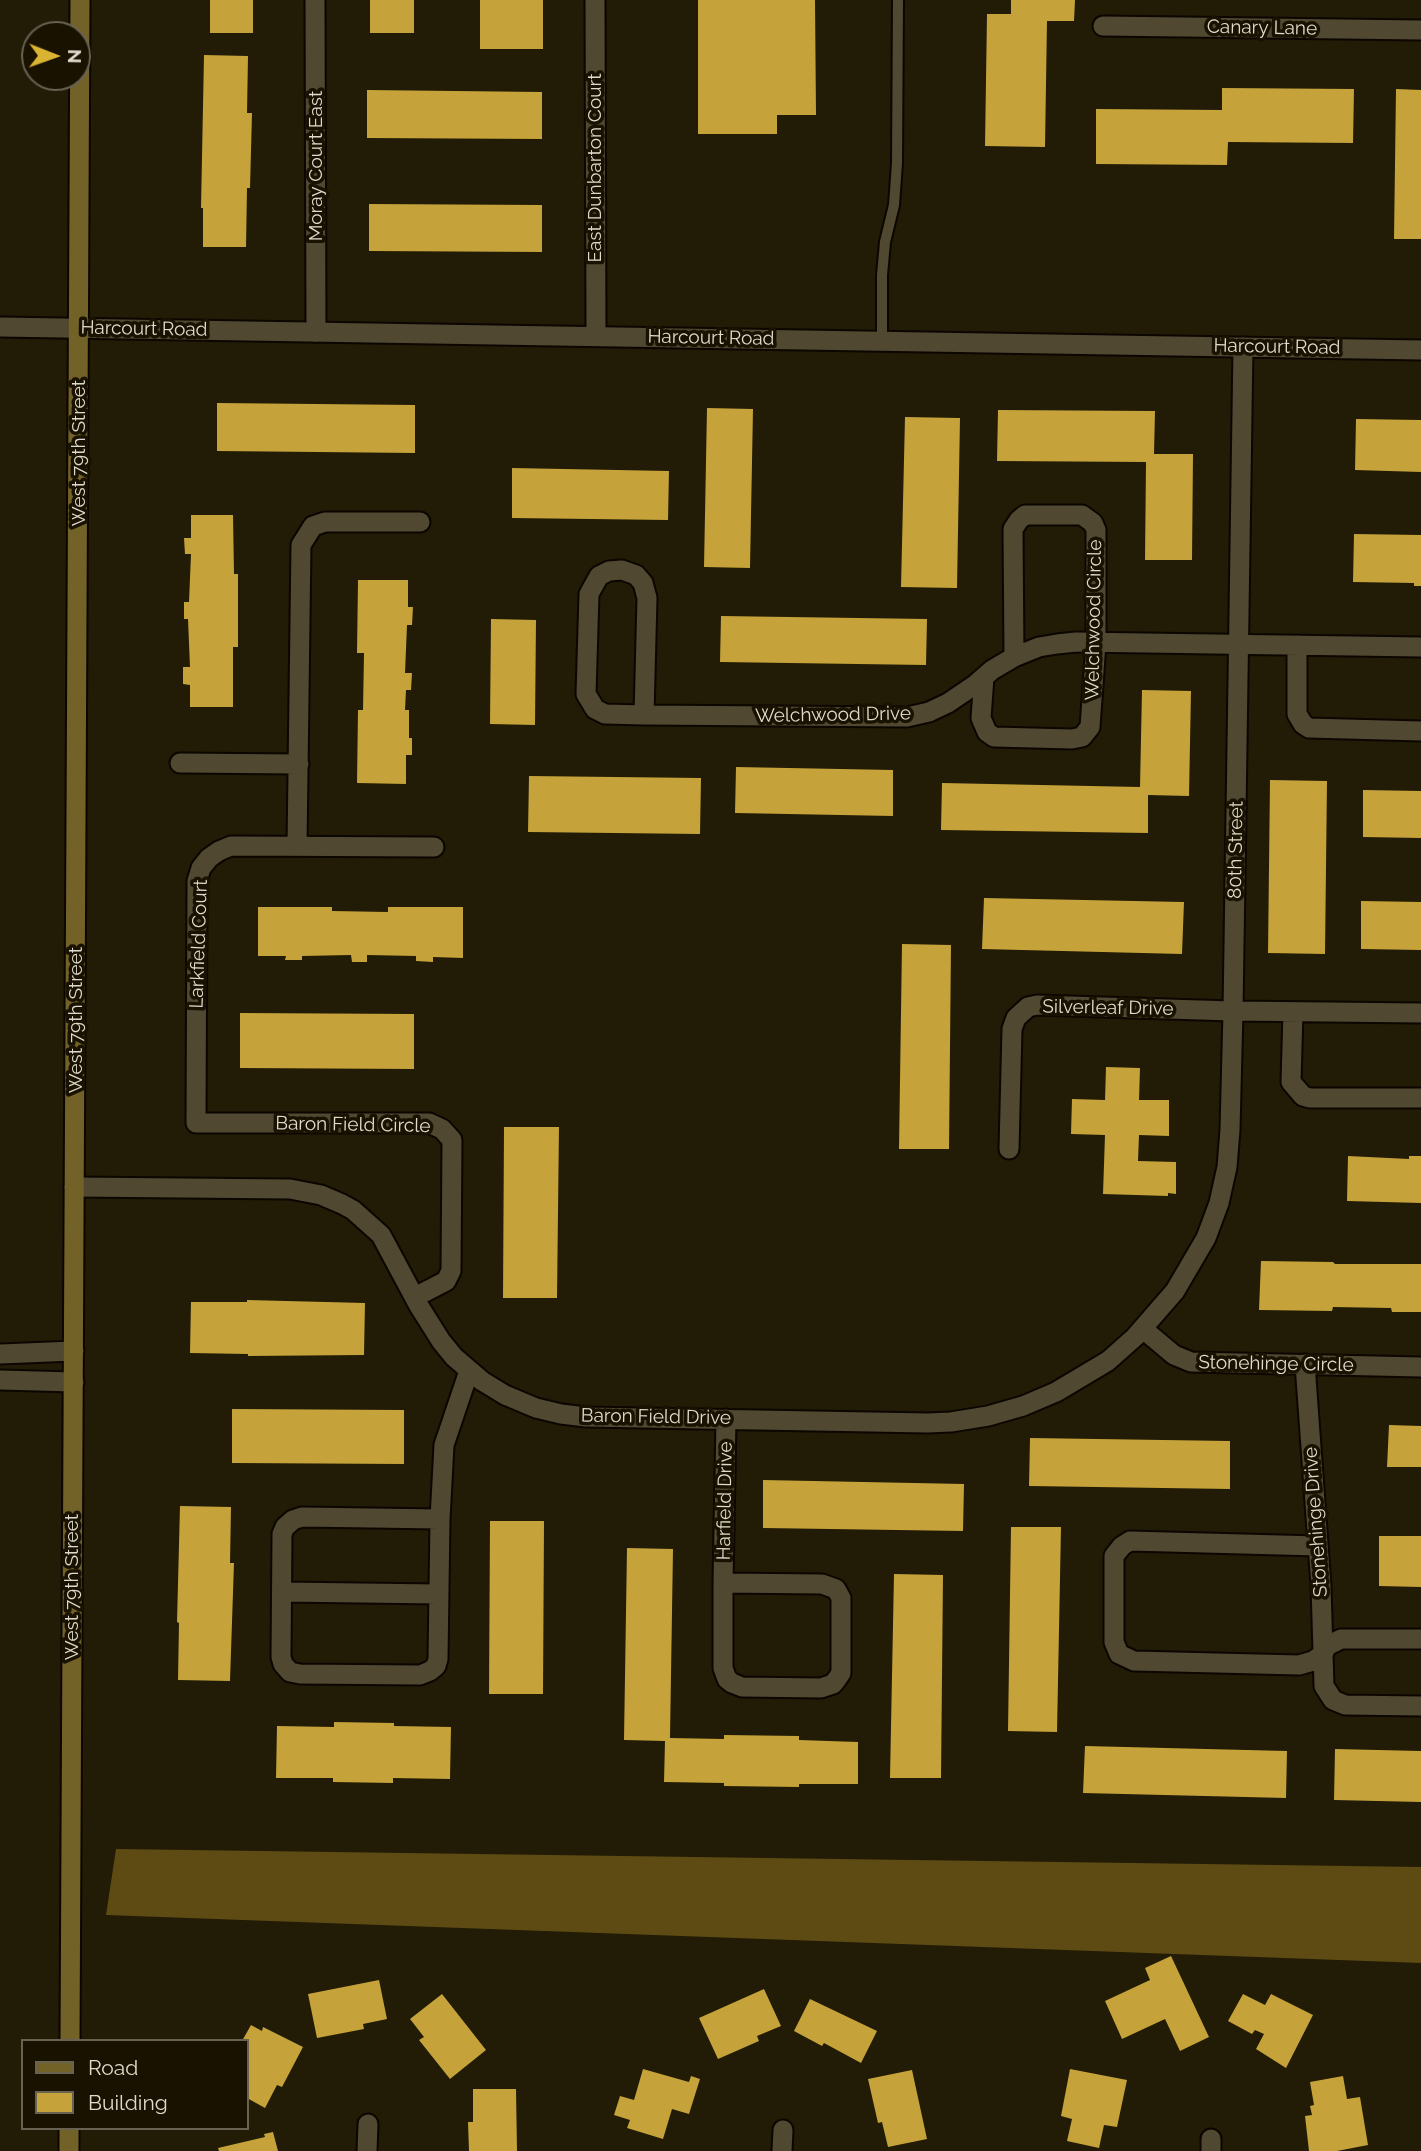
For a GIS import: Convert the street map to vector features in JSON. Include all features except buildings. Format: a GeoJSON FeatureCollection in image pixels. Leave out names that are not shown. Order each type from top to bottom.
{"type":"FeatureCollection","features":[{"type":"Feature","properties":{"kind":"main road","name":"West 79th Street"},"geometry":{"type":"LineString","coordinates":[[70,2039],[80,0]]}},
{"type":"Feature","properties":{"kind":"main road"},"geometry":{"type":"LineString","coordinates":[[69,2130],[69,2151]]}},
{"type":"Feature","properties":{"kind":"street","name":"Moray Court East"},"geometry":{"type":"LineString","coordinates":[[315,0],[316,332]]}},
{"type":"Feature","properties":{"kind":"street","name":"East Dunbarton Court"},"geometry":{"type":"LineString","coordinates":[[595,0],[596,336]]}},
{"type":"Feature","properties":{"kind":"street","name":"Canary Lane"},"geometry":{"type":"LineString","coordinates":[[1103,26],[1421,30]]}},
{"type":"Feature","properties":{"kind":"street","name":"Harcourt Road"},"geometry":{"type":"LineString","coordinates":[[0,327],[1421,350]]}},
{"type":"Feature","properties":{"kind":"street","name":"80th Street"},"geometry":{"type":"LineString","coordinates":[[1143,1329],[1175,1291],[1206,1238],[1219,1203],[1230,1143],[1243,347]]}},
{"type":"Feature","properties":{"kind":"street","name":"Welchwood Circle"},"geometry":{"type":"LineString","coordinates":[[984,677],[981,718],[990,735],[1002,738],[1077,739],[1086,733],[1091,720],[1096,643],[1096,530],[1093,523],[1078,514],[1025,515],[1013,529],[1014,657]]}},
{"type":"Feature","properties":{"kind":"street"},"geometry":{"type":"LineString","coordinates":[[296,846],[301,545],[313,526],[325,522],[420,522]]}},
{"type":"Feature","properties":{"kind":"street","name":"Welchwood Drive"},"geometry":{"type":"LineString","coordinates":[[644,715],[647,598],[643,583],[636,575],[622,570],[609,571],[599,576],[589,594],[586,694],[595,709],[605,714],[644,715],[907,717],[929,712],[948,703],[1014,657],[1039,647],[1057,644],[1421,648]]}},
{"type":"Feature","properties":{"kind":"street"},"geometry":{"type":"LineString","coordinates":[[1297,646],[1297,715],[1309,728],[1421,731]]}},
{"type":"Feature","properties":{"kind":"street"},"geometry":{"type":"LineString","coordinates":[[180,763],[299,764]]}},
{"type":"Feature","properties":{"kind":"street","name":"Larkfield Court"},"geometry":{"type":"LineString","coordinates":[[196,1123],[197,881],[201,869],[213,854],[231,846],[434,847]]}},
{"type":"Feature","properties":{"kind":"street","name":"Silverleaf Drive"},"geometry":{"type":"LineString","coordinates":[[1009,1149],[1012,1029],[1016,1018],[1028,1007],[1037,1005],[1421,1013]]}},
{"type":"Feature","properties":{"kind":"street"},"geometry":{"type":"LineString","coordinates":[[1293,1012],[1291,1082],[1303,1096],[1421,1098]]}},
{"type":"Feature","properties":{"kind":"street","name":"Baron Field Circle"},"geometry":{"type":"LineString","coordinates":[[196,1123],[429,1124],[437,1125],[446,1132],[452,1140],[451,1271],[446,1281],[415,1297]]}},
{"type":"Feature","properties":{"kind":"street","name":"Baron Field Drive"},"geometry":{"type":"LineString","coordinates":[[74,1187],[290,1189],[321,1195],[353,1210],[382,1235],[441,1341],[469,1371],[505,1395],[536,1408],[561,1414],[586,1417],[928,1423],[988,1416],[1023,1406],[1056,1392],[1108,1361],[1143,1329]]}},
{"type":"Feature","properties":{"kind":"street","name":"Stonehinge Circle"},"geometry":{"type":"LineString","coordinates":[[1143,1329],[1174,1355],[1191,1362],[1421,1367]]}},
{"type":"Feature","properties":{"kind":"street"},"geometry":{"type":"LineString","coordinates":[[0,1354],[74,1351]]}},
{"type":"Feature","properties":{"kind":"street","name":"Stonehinge Drive"},"geometry":{"type":"LineString","coordinates":[[1305,1364],[1318,1546],[1324,1686],[1334,1700],[1345,1704],[1421,1706]]}},
{"type":"Feature","properties":{"kind":"street"},"geometry":{"type":"LineString","coordinates":[[440,1519],[302,1517],[285,1527],[282,1534],[281,1657],[290,1672],[424,1675],[436,1666],[444,1446],[469,1371]]}},
{"type":"Feature","properties":{"kind":"street"},"geometry":{"type":"LineString","coordinates":[[0,1380],[74,1382]]}},
{"type":"Feature","properties":{"kind":"street","name":"Harfield Drive"},"geometry":{"type":"LineString","coordinates":[[723,1583],[822,1584],[836,1589],[841,1598],[841,1673],[833,1684],[821,1688],[742,1687],[727,1679],[723,1668],[723,1583],[726,1419]]}},
{"type":"Feature","properties":{"kind":"street"},"geometry":{"type":"LineString","coordinates":[[1318,1546],[1130,1541],[1114,1556],[1114,1642],[1119,1654],[1134,1661],[1299,1665],[1313,1661],[1323,1654],[1327,1646],[1341,1639],[1421,1639]]}},
{"type":"Feature","properties":{"kind":"street"},"geometry":{"type":"LineString","coordinates":[[282,1592],[439,1594]]}},
{"type":"Feature","properties":{"kind":"street"},"geometry":{"type":"LineString","coordinates":[[367,2151],[368,2124]]}},
{"type":"Feature","properties":{"kind":"street"},"geometry":{"type":"LineString","coordinates":[[782,2151],[783,2130]]}},
{"type":"Feature","properties":{"kind":"lane"},"geometry":{"type":"LineString","coordinates":[[882,341],[884,253],[894,205],[897,163],[898,0]]}},
{"type":"Feature","properties":{"kind":"shaded area"},"geometry":{"type":"Polygon","coordinates":[[[116,1849],[1421,1867],[1421,1963],[106,1915],[116,1849]]]}}]}
